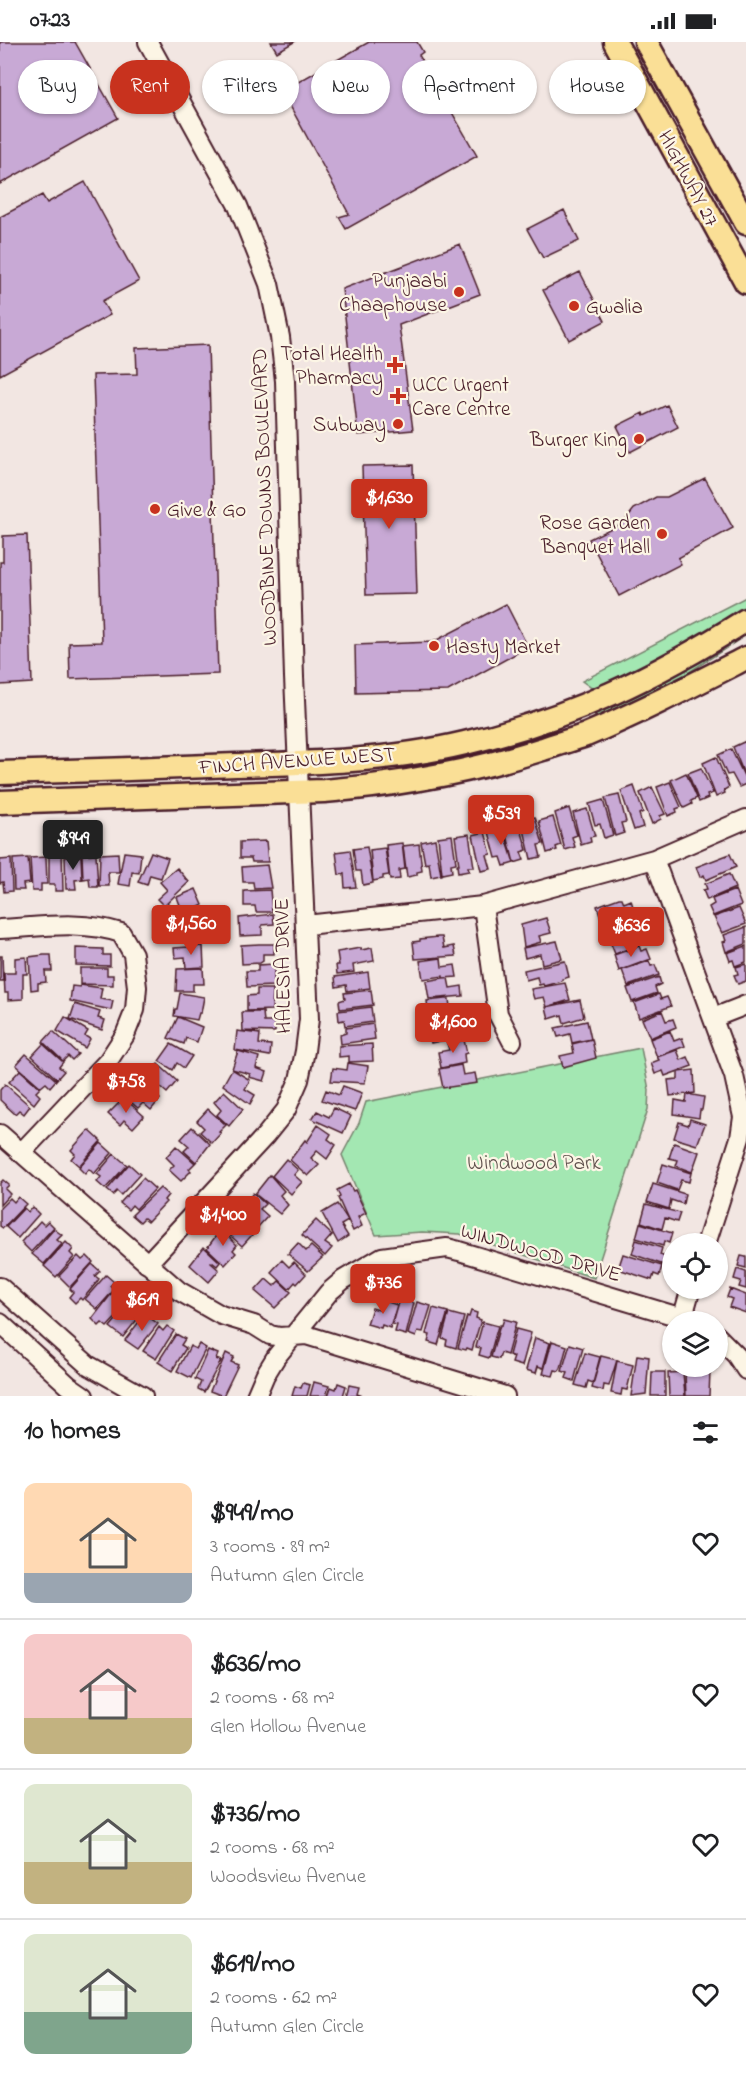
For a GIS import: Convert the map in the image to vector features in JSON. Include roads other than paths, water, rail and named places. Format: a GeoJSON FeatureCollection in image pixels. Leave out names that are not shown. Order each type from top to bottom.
{"type":"FeatureCollection","features":[{"type":"Feature","properties":{"kind":"main road","name":"HIGHWAY 27"},"geometry":{"type":"LineString","coordinates":[[615,42],[746,282]]}},
{"type":"Feature","properties":{"kind":"main road","name":"HIGHWAY 27"},"geometry":{"type":"LineString","coordinates":[[646,42],[746,223]]}},
{"type":"Feature","properties":{"kind":"main road","name":"FINCH AVENUE WEST"},"geometry":{"type":"LineString","coordinates":[[0,773],[298,764],[376,758],[464,744],[579,709],[645,679],[746,620]]}},
{"type":"Feature","properties":{"kind":"main road","name":"FINCH AVENUE WEST"},"geometry":{"type":"LineString","coordinates":[[678,692],[746,642]]}},
{"type":"Feature","properties":{"kind":"main road","name":"FINCH AVENUE WEST"},"geometry":{"type":"LineString","coordinates":[[0,802],[300,792],[368,787],[438,776],[516,757],[584,735],[746,658]]}},
{"type":"Feature","properties":{"kind":"main road"},"geometry":{"type":"LineString","coordinates":[[579,709],[584,735]]}},
{"type":"Feature","properties":{"kind":"street","name":"WOODBINE DOWNS BOULEVARD"},"geometry":{"type":"LineString","coordinates":[[148,42],[238,206],[269,285],[280,337],[285,381],[300,792]]}},
{"type":"Feature","properties":{"kind":"street","name":"HALESIA DRIVE"},"geometry":{"type":"LineString","coordinates":[[147,1264],[266,1135],[286,1110],[293,1097],[305,1051],[309,1018],[300,792]]}},
{"type":"Feature","properties":{"kind":"street"},"geometry":{"type":"LineString","coordinates":[[306,925],[483,906],[654,859],[746,819]]}},
{"type":"Feature","properties":{"kind":"street"},"geometry":{"type":"LineString","coordinates":[[654,859],[734,1076],[743,1117],[738,1171],[711,1233]]}},
{"type":"Feature","properties":{"kind":"street"},"geometry":{"type":"LineString","coordinates":[[483,906],[498,1014],[512,1041]]}},
{"type":"Feature","properties":{"kind":"street"},"geometry":{"type":"LineString","coordinates":[[0,928],[84,926],[104,927],[121,933],[133,954],[137,987],[135,1010],[125,1035],[108,1061],[21,1153]]}},
{"type":"Feature","properties":{"kind":"street"},"geometry":{"type":"LineString","coordinates":[[712,1018],[746,1005]]}},
{"type":"Feature","properties":{"kind":"street"},"geometry":{"type":"LineString","coordinates":[[0,1134],[179,1291],[221,1314],[254,1325],[270,1335],[280,1337],[306,1335],[505,1396]]}},
{"type":"Feature","properties":{"kind":"street","name":"WINDWOOD DRIVE"},"geometry":{"type":"LineString","coordinates":[[256,1396],[270,1366],[329,1292],[361,1268],[382,1257],[447,1248],[662,1311]]}},
{"type":"Feature","properties":{"kind":"street"},"geometry":{"type":"LineString","coordinates":[[0,1287],[88,1365],[143,1396]]}},
{"type":"Feature","properties":{"kind":"street"},"geometry":{"type":"LineString","coordinates":[[0,1323],[68,1385],[84,1396]]}},
{"type":"Feature","properties":{"kind":"street"},"geometry":{"type":"LineString","coordinates":[[728,1347],[746,1370]]}},
{"type":"Feature","properties":{"kind":"place","name":"Punjaabi Chaaphouse"},"geometry":{"type":"Point","coordinates":[459,292]}},
{"type":"Feature","properties":{"kind":"place","name":"Gwalia"},"geometry":{"type":"Point","coordinates":[574,306]}},
{"type":"Feature","properties":{"kind":"place","name":"Total Health Pharmacy"},"geometry":{"type":"Point","coordinates":[395,365]}},
{"type":"Feature","properties":{"kind":"place","name":"UCC Urgent Care Centre"},"geometry":{"type":"Point","coordinates":[398,396]}},
{"type":"Feature","properties":{"kind":"place","name":"Subway"},"geometry":{"type":"Point","coordinates":[398,424]}},
{"type":"Feature","properties":{"kind":"place","name":"Burger King"},"geometry":{"type":"Point","coordinates":[639,439]}},
{"type":"Feature","properties":{"kind":"place","name":"Give & Go"},"geometry":{"type":"Point","coordinates":[155,509]}},
{"type":"Feature","properties":{"kind":"place","name":"Rose Garden Banquet Hall"},"geometry":{"type":"Point","coordinates":[662,534]}},
{"type":"Feature","properties":{"kind":"place","name":"Hasty Market"},"geometry":{"type":"Point","coordinates":[434,646]}},
{"type":"Feature","properties":{"kind":"park label","name":"Windwood Park"},"geometry":{"type":"Point","coordinates":[534,1162]}}]}
